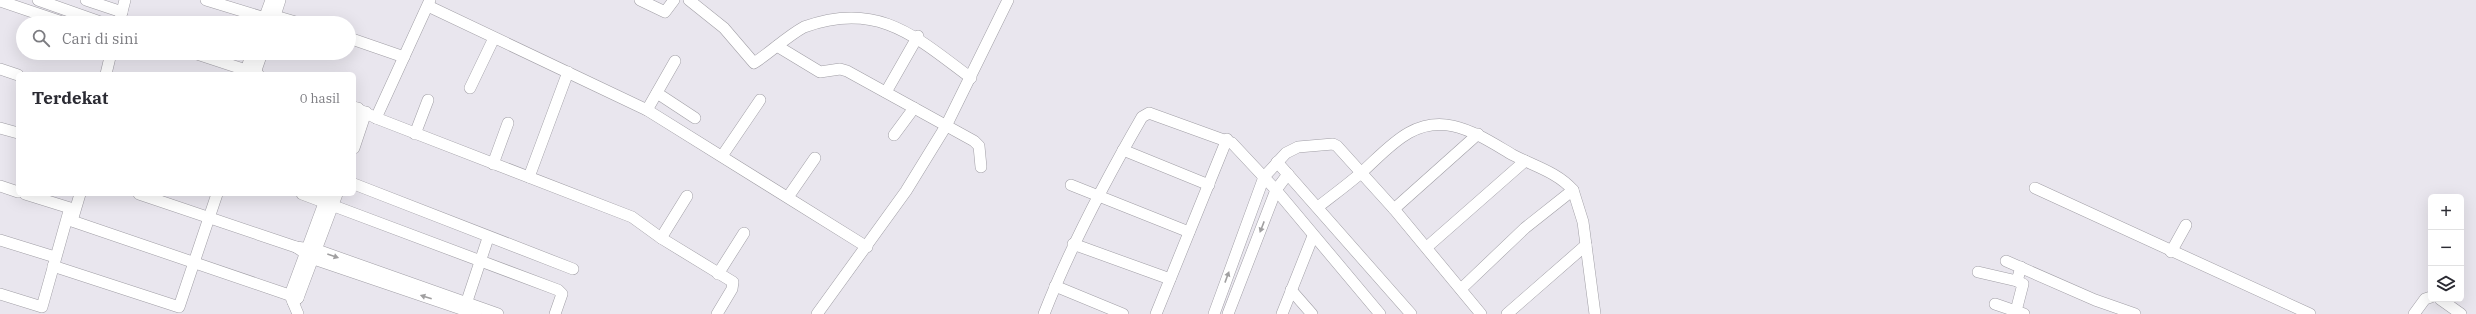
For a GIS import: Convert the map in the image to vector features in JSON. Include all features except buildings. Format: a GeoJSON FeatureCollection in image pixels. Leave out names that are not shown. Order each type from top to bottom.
{"type":"FeatureCollection","features":[{"type":"Feature","properties":{"kind":"street"},"geometry":{"type":"LineString","coordinates":[[38,0],[83,16]]}},
{"type":"Feature","properties":{"kind":"street"},"geometry":{"type":"LineString","coordinates":[[86,0],[116,16]]}},
{"type":"Feature","properties":{"kind":"street"},"geometry":{"type":"LineString","coordinates":[[121,16],[126,0]]}},
{"type":"Feature","properties":{"kind":"street"},"geometry":{"type":"LineString","coordinates":[[206,0],[256,16]]}},
{"type":"Feature","properties":{"kind":"street"},"geometry":{"type":"LineString","coordinates":[[269,16],[271,0]]}},
{"type":"Feature","properties":{"kind":"street"},"geometry":{"type":"LineString","coordinates":[[271,16],[280,0]]}},
{"type":"Feature","properties":{"kind":"street"},"geometry":{"type":"LineString","coordinates":[[640,0],[665,12],[674,0]]}},
{"type":"Feature","properties":{"kind":"street"},"geometry":{"type":"LineString","coordinates":[[689,0],[724,28],[754,63],[804,28],[829,16],[848,13],[884,16],[900,23],[972,75]]}},
{"type":"Feature","properties":{"kind":"street"},"geometry":{"type":"LineString","coordinates":[[817,314],[867,247],[906,191],[946,126],[1008,0]]}},
{"type":"Feature","properties":{"kind":"street"},"geometry":{"type":"LineString","coordinates":[[0,1],[44,16]]}},
{"type":"Feature","properties":{"kind":"street"},"geometry":{"type":"LineString","coordinates":[[376,118],[429,3],[494,38],[647,110],[685,132],[867,247]]}},
{"type":"Feature","properties":{"kind":"street"},"geometry":{"type":"LineString","coordinates":[[886,92],[918,36]]}},
{"type":"Feature","properties":{"kind":"street"},"geometry":{"type":"LineString","coordinates":[[470,88],[494,38]]}},
{"type":"Feature","properties":{"kind":"street"},"geometry":{"type":"LineString","coordinates":[[356,40],[404,57]]}},
{"type":"Feature","properties":{"kind":"street"},"geometry":{"type":"LineString","coordinates":[[777,46],[813,70],[820,72],[840,69],[847,71],[974,141],[979,146],[981,167]]}},
{"type":"Feature","properties":{"kind":"street"},"geometry":{"type":"LineString","coordinates":[[106,72],[109,60]]}},
{"type":"Feature","properties":{"kind":"street"},"geometry":{"type":"LineString","coordinates":[[216,60],[253,72]]}},
{"type":"Feature","properties":{"kind":"street"},"geometry":{"type":"LineString","coordinates":[[252,60],[253,72]]}},
{"type":"Feature","properties":{"kind":"street"},"geometry":{"type":"LineString","coordinates":[[253,72],[259,60]]}},
{"type":"Feature","properties":{"kind":"street"},"geometry":{"type":"LineString","coordinates":[[647,110],[675,61]]}},
{"type":"Feature","properties":{"kind":"street"},"geometry":{"type":"LineString","coordinates":[[0,70],[16,74]]}},
{"type":"Feature","properties":{"kind":"street"},"geometry":{"type":"LineString","coordinates":[[529,177],[568,72]]}},
{"type":"Feature","properties":{"kind":"street"},"geometry":{"type":"LineString","coordinates":[[657,93],[695,118]]}},
{"type":"Feature","properties":{"kind":"street"},"geometry":{"type":"LineString","coordinates":[[415,134],[428,100]]}},
{"type":"Feature","properties":{"kind":"street"},"geometry":{"type":"LineString","coordinates":[[722,156],[760,100]]}},
{"type":"Feature","properties":{"kind":"street"},"geometry":{"type":"LineString","coordinates":[[894,135],[914,108]]}},
{"type":"Feature","properties":{"kind":"street"},"geometry":{"type":"LineString","coordinates":[[356,132],[359,109],[376,118],[415,134],[629,216],[734,285],[717,314]]}},
{"type":"Feature","properties":{"kind":"street"},"geometry":{"type":"LineString","coordinates":[[1044,314],[1073,244],[1142,117],[1149,112],[1227,139],[1276,190],[1313,236],[1380,314]]}},
{"type":"Feature","properties":{"kind":"street"},"geometry":{"type":"LineString","coordinates":[[493,164],[508,123]]}},
{"type":"Feature","properties":{"kind":"street"},"geometry":{"type":"LineString","coordinates":[[1318,207],[1361,173],[1407,132],[1446,125],[1478,134],[1525,161],[1556,175],[1573,190],[1583,222],[1592,312]]}},
{"type":"Feature","properties":{"kind":"street"},"geometry":{"type":"LineString","coordinates":[[0,128],[16,132]]}},
{"type":"Feature","properties":{"kind":"street"},"geometry":{"type":"LineString","coordinates":[[1394,209],[1478,134]]}},
{"type":"Feature","properties":{"kind":"street"},"geometry":{"type":"LineString","coordinates":[[1156,314],[1227,139]]}},
{"type":"Feature","properties":{"kind":"street"},"geometry":{"type":"LineString","coordinates":[[1214,314],[1264,177],[1286,153],[1298,147],[1333,144],[1338,146],[1394,209],[1481,314]]}},
{"type":"Feature","properties":{"kind":"street"},"geometry":{"type":"LineString","coordinates":[[1123,150],[1209,185]]}},
{"type":"Feature","properties":{"kind":"street"},"geometry":{"type":"LineString","coordinates":[[788,197],[815,158]]}},
{"type":"Feature","properties":{"kind":"street"},"geometry":{"type":"LineString","coordinates":[[1427,247],[1525,161]]}},
{"type":"Feature","properties":{"kind":"street"},"geometry":{"type":"LineString","coordinates":[[1277,162],[1411,314]]}},
{"type":"Feature","properties":{"kind":"street"},"geometry":{"type":"LineString","coordinates":[[1228,314],[1276,190],[1288,174]]}},
{"type":"Feature","properties":{"kind":"street"},"geometry":{"type":"LineString","coordinates":[[356,185],[488,238],[573,269]]}},
{"type":"Feature","properties":{"kind":"street"},"geometry":{"type":"LineString","coordinates":[[1071,185],[1189,232]]}},
{"type":"Feature","properties":{"kind":"street"},"geometry":{"type":"LineString","coordinates":[[0,186],[16,191]]}},
{"type":"Feature","properties":{"kind":"street"},"geometry":{"type":"LineString","coordinates":[[2035,188],[2310,314]]}},
{"type":"Feature","properties":{"kind":"street"},"geometry":{"type":"LineString","coordinates":[[1461,289],[1525,228],[1573,190]]}},
{"type":"Feature","properties":{"kind":"street"},"geometry":{"type":"LineString","coordinates":[[31,196],[70,208]]}},
{"type":"Feature","properties":{"kind":"street"},"geometry":{"type":"LineString","coordinates":[[0,294],[41,310],[73,196]]}},
{"type":"Feature","properties":{"kind":"street"},"geometry":{"type":"LineString","coordinates":[[79,196],[72,221],[194,263],[295,304],[309,314]]}},
{"type":"Feature","properties":{"kind":"street"},"geometry":{"type":"LineString","coordinates":[[145,196],[451,300],[476,314]]}},
{"type":"Feature","properties":{"kind":"street"},"geometry":{"type":"LineString","coordinates":[[0,240],[177,307],[180,305],[216,196]]}},
{"type":"Feature","properties":{"kind":"street"},"geometry":{"type":"LineString","coordinates":[[311,196],[329,200],[480,262],[558,290],[562,294],[562,297],[555,314]]}},
{"type":"Feature","properties":{"kind":"street"},"geometry":{"type":"LineString","coordinates":[[661,238],[687,196]]}},
{"type":"Feature","properties":{"kind":"street"},"geometry":{"type":"LineString","coordinates":[[295,304],[329,200]]}},
{"type":"Feature","properties":{"kind":"street"},"geometry":{"type":"LineString","coordinates":[[2172,252],[2186,225]]}},
{"type":"Feature","properties":{"kind":"street"},"geometry":{"type":"LineString","coordinates":[[718,274],[744,234]]}},
{"type":"Feature","properties":{"kind":"street"},"geometry":{"type":"LineString","coordinates":[[1282,314],[1313,236]]}},
{"type":"Feature","properties":{"kind":"street"},"geometry":{"type":"LineString","coordinates":[[467,301],[488,238]]}},
{"type":"Feature","properties":{"kind":"street"},"geometry":{"type":"LineString","coordinates":[[1073,244],[1170,279]]}},
{"type":"Feature","properties":{"kind":"street"},"geometry":{"type":"LineString","coordinates":[[1507,314],[1586,245]]}},
{"type":"Feature","properties":{"kind":"street"},"geometry":{"type":"LineString","coordinates":[[2006,261],[2095,300],[2130,313]]}},
{"type":"Feature","properties":{"kind":"street"},"geometry":{"type":"LineString","coordinates":[[2017,281],[2021,267]]}},
{"type":"Feature","properties":{"kind":"street"},"geometry":{"type":"LineString","coordinates":[[1978,272],[2017,281],[2023,284],[2020,312],[1995,304]]}},
{"type":"Feature","properties":{"kind":"street"},"geometry":{"type":"LineString","coordinates":[[1055,286],[1123,314]]}},
{"type":"Feature","properties":{"kind":"street"},"geometry":{"type":"LineString","coordinates":[[1292,290],[1312,314]]}},
{"type":"Feature","properties":{"kind":"street"},"geometry":{"type":"LineString","coordinates":[[2414,314],[2425,299],[2428,298]]}},
{"type":"Feature","properties":{"kind":"street"},"geometry":{"type":"LineString","coordinates":[[451,300],[467,301],[494,313]]}},
{"type":"Feature","properties":{"kind":"street"},"geometry":{"type":"LineString","coordinates":[[2444,302],[2460,314]]}}]}
